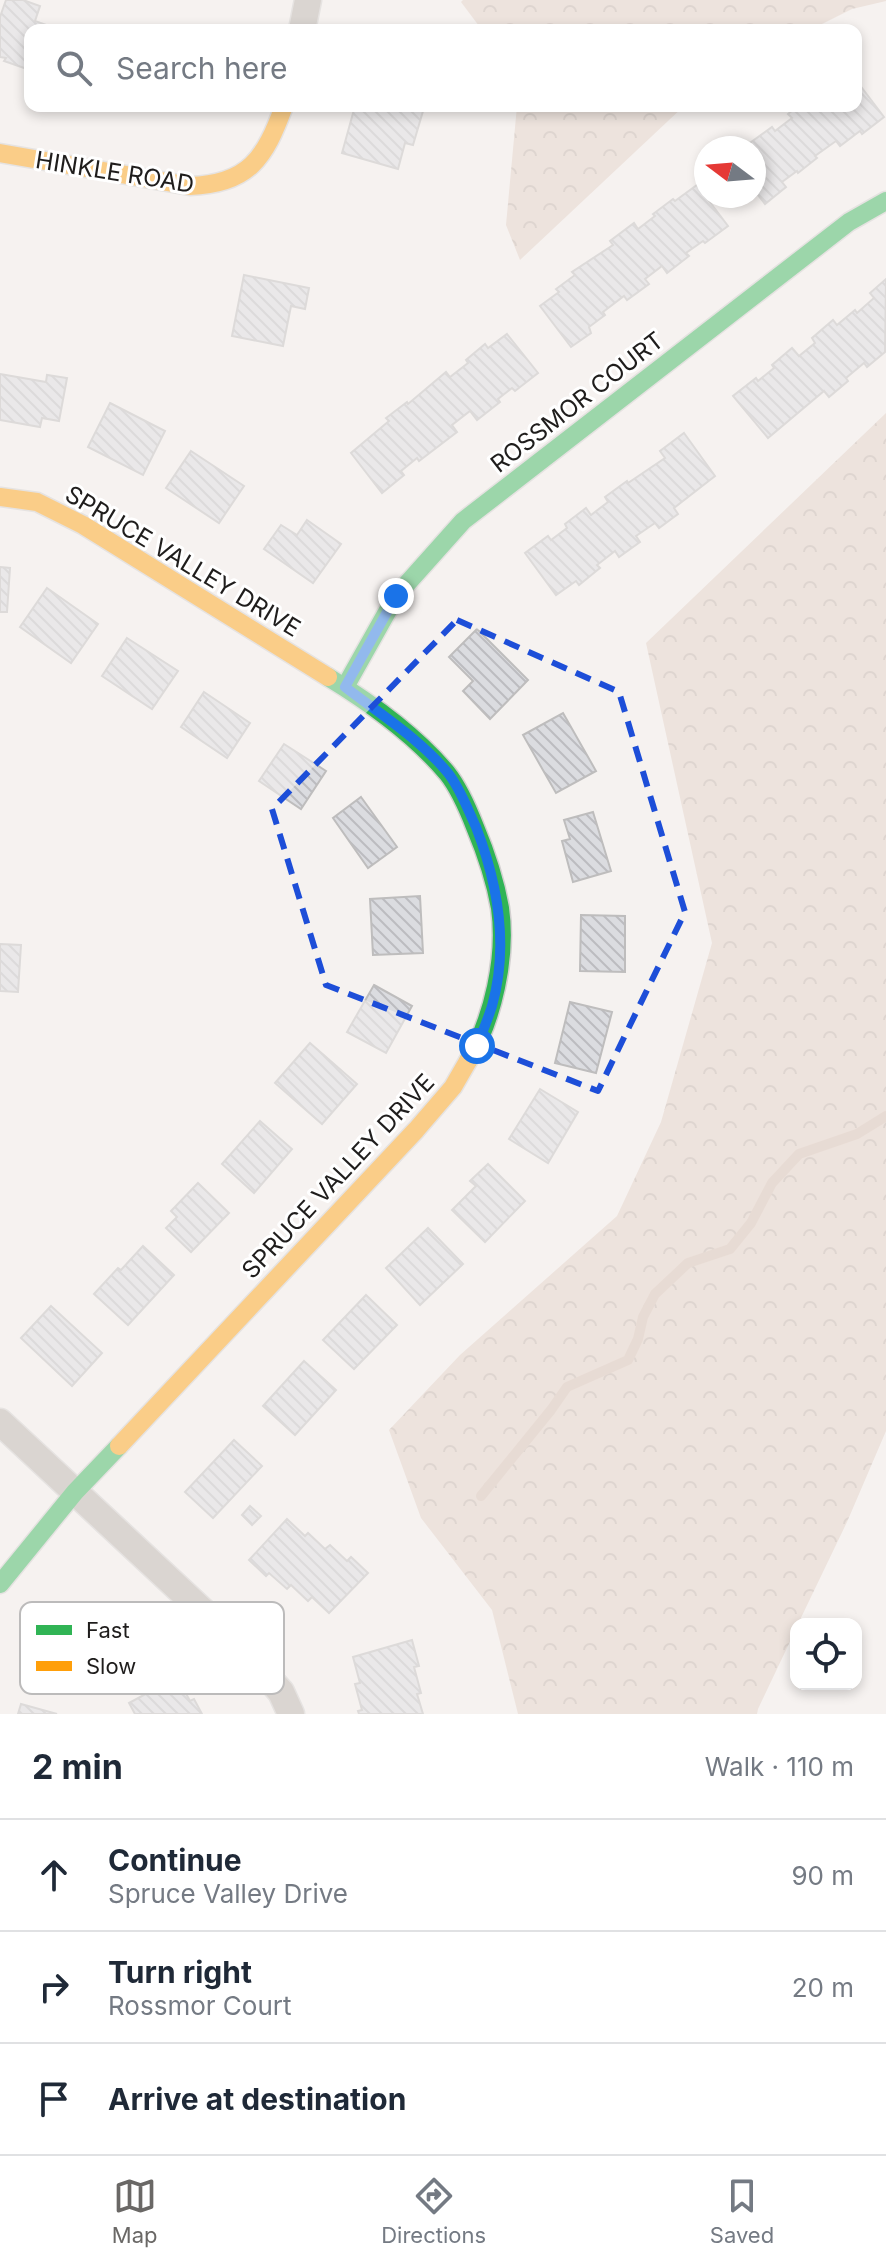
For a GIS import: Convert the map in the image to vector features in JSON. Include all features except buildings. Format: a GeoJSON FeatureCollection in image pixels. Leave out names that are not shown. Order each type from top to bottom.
{"type":"FeatureCollection","features":[{"type":"Feature","properties":{"kind":"street"},"geometry":{"type":"LineString","coordinates":[[303,24],[308,0]]}},
{"type":"Feature","properties":{"kind":"street","name":"HINKLE ROAD"},"geometry":{"type":"LineString","coordinates":[[0,153],[211,187],[242,175],[259,158],[282,112]]}},
{"type":"Feature","properties":{"kind":"street","name":"ROSSMOR COURT"},"geometry":{"type":"LineString","coordinates":[[345,687],[396,596],[463,521],[849,222],[886,201]]}},
{"type":"Feature","properties":{"kind":"street","name":"SPRUCE VALLEY DRIVE"},"geometry":{"type":"LineString","coordinates":[[0,497],[37,502],[83,525],[345,687],[408,735],[448,774],[468,810],[487,856],[500,910],[500,958],[493,1004],[477,1046],[453,1087],[406,1141],[75,1492],[0,1584]]}},
{"type":"Feature","properties":{"kind":"street"},"geometry":{"type":"LineString","coordinates":[[0,1422],[193,1602]]}},
{"type":"Feature","properties":{"kind":"street"},"geometry":{"type":"LineString","coordinates":[[282,1694],[291,1714]]}},
{"type":"Feature","properties":{"kind":"highlighted area"},"geometry":{"type":"Polygon","coordinates":[[[457,620],[619,692],[685,912],[598,1091],[326,985],[272,809],[457,620]]]}},
{"type":"Feature","properties":{"kind":"green space"},"geometry":{"type":"Polygon","coordinates":[[[886,0],[852,9],[822,24],[478,24],[461,2],[886,0]]]}},
{"type":"Feature","properties":{"kind":"green space"},"geometry":{"type":"Polygon","coordinates":[[[516,112],[678,112],[520,260],[506,225],[516,112]]]}},
{"type":"Feature","properties":{"kind":"green space"},"geometry":{"type":"Polygon","coordinates":[[[886,413],[886,1431],[801,1618],[790,1618],[790,1642],[757,1714],[518,1714],[492,1610],[421,1518],[389,1430],[460,1355],[617,1216],[661,1122],[712,943],[646,643],[886,413]]]}},
{"type":"Feature","properties":{"kind":"waterway"},"geometry":{"type":"LineString","coordinates":[[481,1496],[567,1387],[628,1360],[655,1294],[688,1263],[730,1249],[751,1223],[772,1183],[799,1154],[857,1134],[886,1116]]}},
{"type":"Feature","properties":{"kind":"traffic: fast"},"geometry":{"type":"LineString","coordinates":[[345,687],[396,596],[463,521],[849,222],[886,201]]}},
{"type":"Feature","properties":{"kind":"traffic: fast"},"geometry":{"type":"LineString","coordinates":[[328,677],[391,720],[435,759],[459,792],[483,847],[500,908],[500,967],[485,1026],[468,1061]]}},
{"type":"Feature","properties":{"kind":"traffic: fast"},"geometry":{"type":"LineString","coordinates":[[0,1584],[75,1492],[119,1446]]}},
{"type":"Feature","properties":{"kind":"traffic: slow"},"geometry":{"type":"LineString","coordinates":[[0,153],[190,186],[210,184],[241,174],[252,165],[270,140],[282,112]]}},
{"type":"Feature","properties":{"kind":"traffic: slow"},"geometry":{"type":"LineString","coordinates":[[0,497],[37,502],[83,525],[328,677]]}},
{"type":"Feature","properties":{"kind":"traffic: slow"},"geometry":{"type":"LineString","coordinates":[[119,1446],[416,1130],[453,1087],[468,1061]]}},
{"type":"Feature","properties":{"kind":"route"},"geometry":{"type":"LineString","coordinates":[[396,596],[345,687],[408,735],[448,774],[468,810],[487,856],[500,910],[500,958],[493,1004],[477,1046]]}}]}
